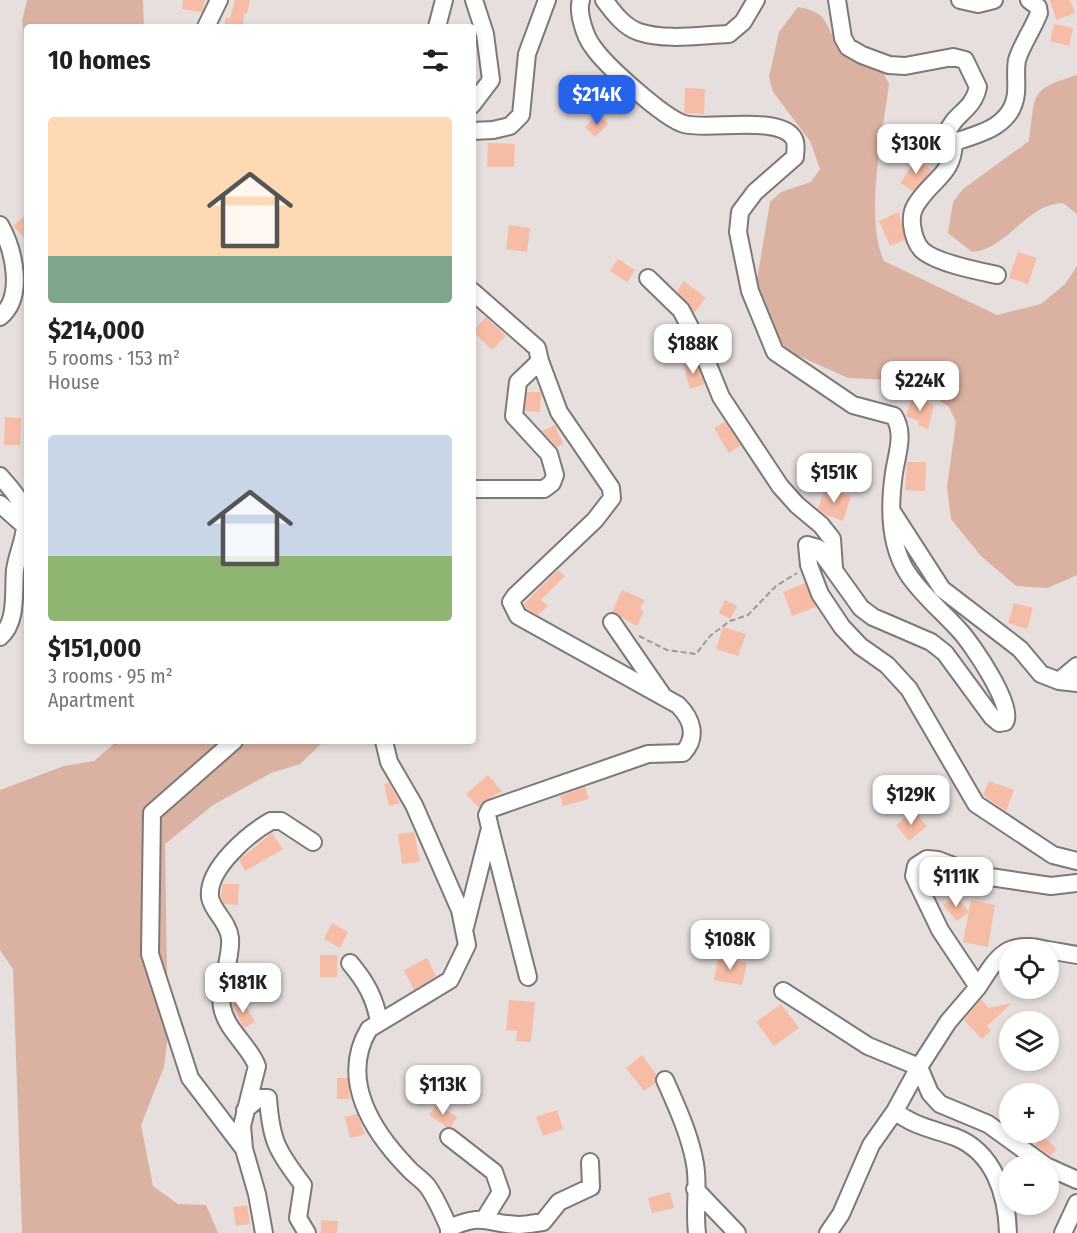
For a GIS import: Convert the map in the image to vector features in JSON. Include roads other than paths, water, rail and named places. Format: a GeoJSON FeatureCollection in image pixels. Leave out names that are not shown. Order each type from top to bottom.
{"type":"FeatureCollection","features":[{"type":"Feature","properties":{"kind":"street"},"geometry":{"type":"LineString","coordinates":[[207,24],[219,0]]}},
{"type":"Feature","properties":{"kind":"street"},"geometry":{"type":"LineString","coordinates":[[437,24],[444,0]]}},
{"type":"Feature","properties":{"kind":"street"},"geometry":{"type":"LineString","coordinates":[[474,0],[485,34],[491,80],[476,100]]}},
{"type":"Feature","properties":{"kind":"street"},"geometry":{"type":"LineString","coordinates":[[476,131],[510,126],[521,115],[527,54],[547,0]]}},
{"type":"Feature","properties":{"kind":"street"},"geometry":{"type":"LineString","coordinates":[[581,0],[578,8],[592,46],[612,69],[681,123],[697,127],[769,125],[792,136],[796,142],[795,157],[755,192],[740,212],[738,232],[747,281],[775,352],[853,405],[894,416],[899,424],[900,445],[894,474],[893,513],[893,536],[898,558],[921,594],[974,648],[1003,701],[1007,711],[1005,722],[999,723],[992,717],[945,653],[931,642],[873,617],[855,600],[834,569],[812,544],[807,545],[809,565],[820,594],[842,627],[860,646],[887,665],[909,689],[976,804],[1053,855],[1077,861]]}},
{"type":"Feature","properties":{"kind":"street"},"geometry":{"type":"LineString","coordinates":[[604,0],[618,18],[637,32],[659,35],[729,34],[744,22],[756,0]]}},
{"type":"Feature","properties":{"kind":"street"},"geometry":{"type":"LineString","coordinates":[[837,0],[843,38],[848,47],[862,55],[889,65],[904,66],[953,57],[965,60],[978,87],[975,101],[950,125],[947,133],[954,142],[954,157],[945,174],[920,198],[911,213],[913,234],[922,250],[961,268],[997,275]]}},
{"type":"Feature","properties":{"kind":"street"},"geometry":{"type":"LineString","coordinates":[[960,0],[978,4],[994,0]]}},
{"type":"Feature","properties":{"kind":"street"},"geometry":{"type":"LineString","coordinates":[[954,142],[988,131],[1002,122],[1011,109],[1017,95],[1017,61],[1039,13],[1038,7],[1029,0]]}},
{"type":"Feature","properties":{"kind":"street"},"geometry":{"type":"LineString","coordinates":[[0,225],[10,247],[14,285],[10,307],[0,317]]}},
{"type":"Feature","properties":{"kind":"street"},"geometry":{"type":"LineString","coordinates":[[648,278],[681,310],[702,350],[721,397],[780,486],[797,505],[821,525],[831,539],[834,569]]}},
{"type":"Feature","properties":{"kind":"street"},"geometry":{"type":"LineString","coordinates":[[476,295],[537,348],[558,412],[611,488],[612,498],[595,520],[514,596],[511,602],[513,610],[518,616],[665,700],[678,705],[687,714],[692,727],[690,746],[683,753],[648,754],[490,809],[487,815],[528,976]]}},
{"type":"Feature","properties":{"kind":"street"},"geometry":{"type":"LineString","coordinates":[[476,489],[544,489],[552,483],[555,475],[549,454],[514,416],[518,382],[540,361]]}},
{"type":"Feature","properties":{"kind":"street"},"geometry":{"type":"LineString","coordinates":[[0,476],[17,497],[24,515]]}},
{"type":"Feature","properties":{"kind":"street"},"geometry":{"type":"LineString","coordinates":[[0,504],[24,525]]}},
{"type":"Feature","properties":{"kind":"street"},"geometry":{"type":"LineString","coordinates":[[893,513],[942,589],[1020,649],[1041,674],[1059,681],[1077,683]]}},
{"type":"Feature","properties":{"kind":"street"},"geometry":{"type":"LineString","coordinates":[[0,637],[10,621],[15,569],[24,535]]}},
{"type":"Feature","properties":{"kind":"street"},"geometry":{"type":"LineString","coordinates":[[612,622],[665,700]]}},
{"type":"Feature","properties":{"kind":"street"},"geometry":{"type":"LineString","coordinates":[[1059,681],[1077,666]]}},
{"type":"Feature","properties":{"kind":"street"},"geometry":{"type":"LineString","coordinates":[[231,744],[152,813],[150,954],[190,1078],[244,1149]]}},
{"type":"Feature","properties":{"kind":"street"},"geometry":{"type":"LineString","coordinates":[[385,744],[389,762],[414,805],[465,927],[467,945],[450,980],[379,1022],[369,1029],[361,1041],[357,1059],[357,1080],[366,1113],[407,1168],[427,1186],[449,1231],[466,1221],[485,1218],[519,1225],[543,1222],[559,1202],[591,1187],[590,1162]]}},
{"type":"Feature","properties":{"kind":"street"},"geometry":{"type":"LineString","coordinates":[[264,1233],[244,1149],[245,1111],[257,1066],[229,1025],[222,1007],[230,940],[227,927],[210,898],[211,882],[232,852],[271,821],[281,821],[313,843]]}},
{"type":"Feature","properties":{"kind":"street"},"geometry":{"type":"LineString","coordinates":[[465,927],[490,828]]}},
{"type":"Feature","properties":{"kind":"street"},"geometry":{"type":"LineString","coordinates":[[978,987],[940,930],[914,876],[916,866],[927,860],[938,860],[977,875],[1052,886],[1077,883]]}},
{"type":"Feature","properties":{"kind":"street"},"geometry":{"type":"LineString","coordinates":[[1059,952],[1077,955]]}},
{"type":"Feature","properties":{"kind":"street"},"geometry":{"type":"LineString","coordinates":[[828,1233],[841,1214],[871,1145],[895,1111],[919,1067],[948,1022],[999,958]]}},
{"type":"Feature","properties":{"kind":"street"},"geometry":{"type":"LineString","coordinates":[[350,963],[365,981],[376,1002],[379,1022]]}},
{"type":"Feature","properties":{"kind":"street"},"geometry":{"type":"LineString","coordinates":[[783,991],[868,1046],[919,1067],[930,1093],[940,1104],[988,1124],[1032,1155]]}},
{"type":"Feature","properties":{"kind":"street"},"geometry":{"type":"LineString","coordinates":[[665,1080],[690,1143],[695,1165],[697,1233]]}},
{"type":"Feature","properties":{"kind":"street"},"geometry":{"type":"LineString","coordinates":[[245,1111],[259,1098],[268,1098],[271,1132],[280,1155],[303,1185],[298,1218],[308,1233]]}},
{"type":"Feature","properties":{"kind":"street"},"geometry":{"type":"LineString","coordinates":[[895,1111],[907,1121],[957,1138],[978,1151],[1003,1189],[1007,1208],[1008,1233]]}},
{"type":"Feature","properties":{"kind":"street"},"geometry":{"type":"LineString","coordinates":[[449,1137],[494,1172],[501,1192],[485,1218]]}},
{"type":"Feature","properties":{"kind":"street"},"geometry":{"type":"LineString","coordinates":[[1059,1172],[1077,1180]]}},
{"type":"Feature","properties":{"kind":"street"},"geometry":{"type":"LineString","coordinates":[[695,1189],[737,1233]]}},
{"type":"Feature","properties":{"kind":"street"},"geometry":{"type":"LineString","coordinates":[[1063,1233],[1077,1203]]}}]}
